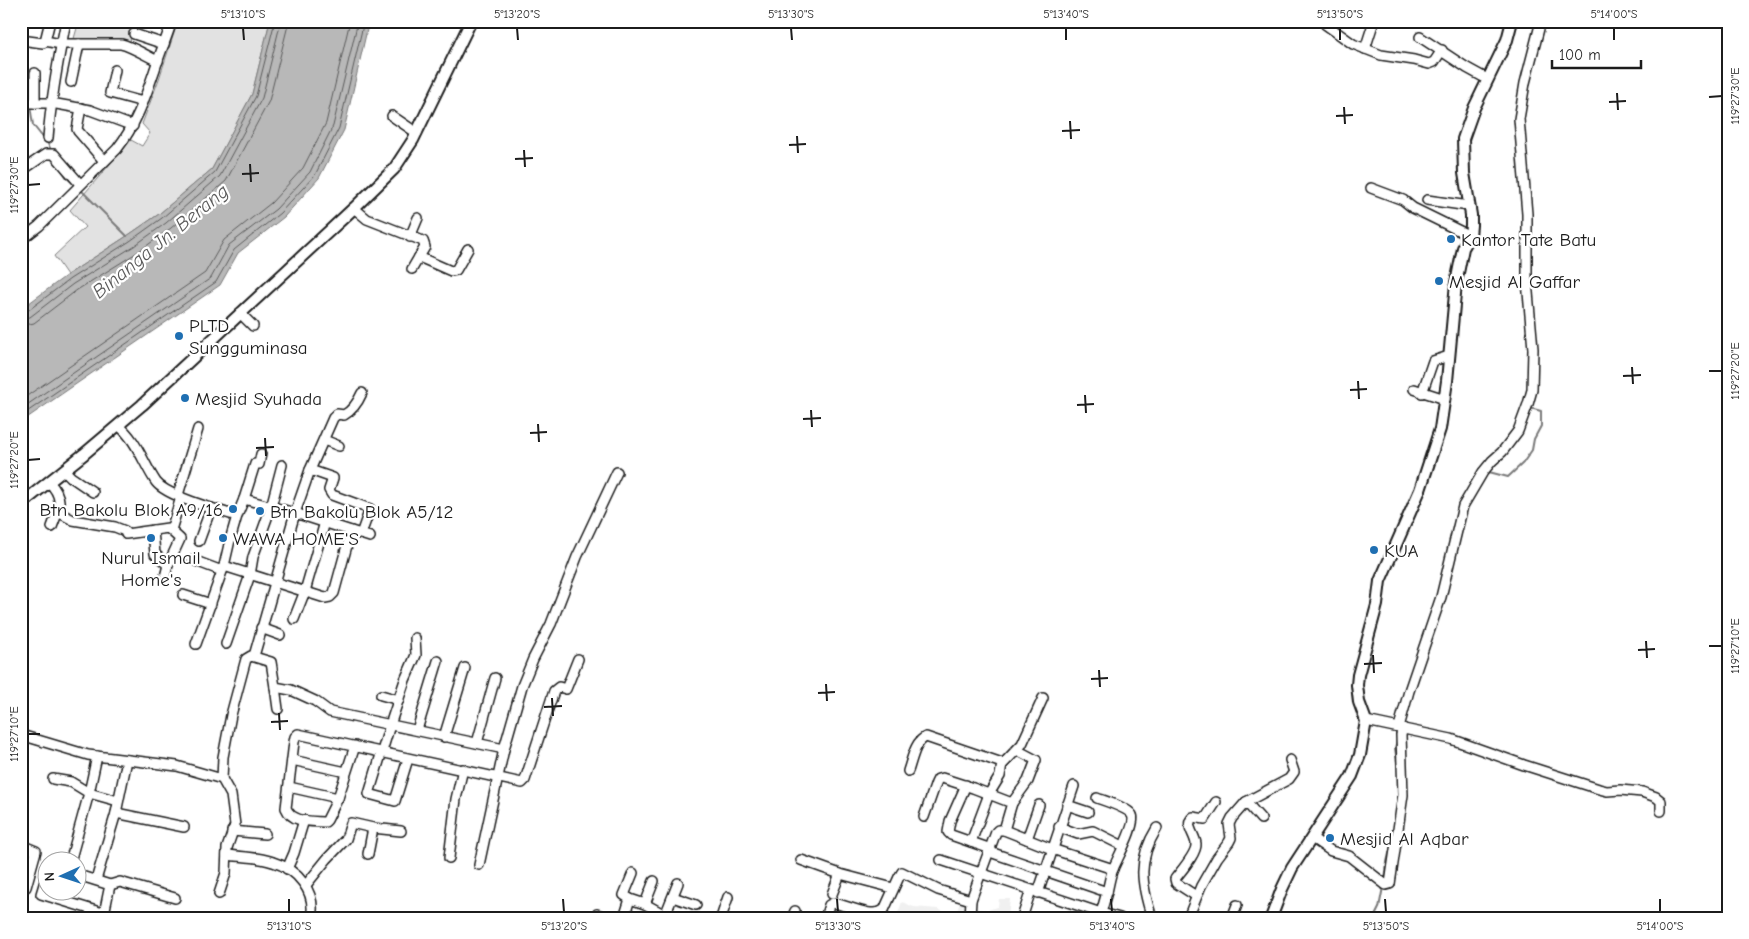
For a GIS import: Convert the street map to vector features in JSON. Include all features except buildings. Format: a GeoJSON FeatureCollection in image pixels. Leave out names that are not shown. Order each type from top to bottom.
{"type":"FeatureCollection","features":[{"type":"Feature","properties":{"kind":"main road"},"geometry":{"type":"LineString","coordinates":[[21,504],[118,425],[357,211],[398,164],[417,133],[472,21]]}},
{"type":"Feature","properties":{"kind":"main road"},"geometry":{"type":"LineString","coordinates":[[1271,918],[1285,881],[1352,776],[1360,755],[1366,721],[1359,702],[1356,685],[1380,581],[1424,480],[1440,429],[1445,399],[1456,284],[1463,248],[1470,236],[1471,215],[1464,173],[1463,139],[1487,79],[1507,40],[1512,21]]}},
{"type":"Feature","properties":{"kind":"street"},"geometry":{"type":"LineString","coordinates":[[46,41],[50,21]]}},
{"type":"Feature","properties":{"kind":"street"},"geometry":{"type":"LineString","coordinates":[[48,138],[51,103],[66,21]]}},
{"type":"Feature","properties":{"kind":"street"},"geometry":{"type":"LineString","coordinates":[[21,240],[39,226],[117,149],[133,126],[172,21]]}},
{"type":"Feature","properties":{"kind":"street"},"geometry":{"type":"LineString","coordinates":[[1365,49],[1374,21]]}},
{"type":"Feature","properties":{"kind":"street"},"geometry":{"type":"LineString","coordinates":[[1312,838],[1332,851],[1349,856],[1386,885],[1390,884],[1404,795],[1401,727],[1409,691],[1441,597],[1463,506],[1483,472],[1518,431],[1532,390],[1533,348],[1527,281],[1528,221],[1519,119],[1525,82],[1541,21]]}},
{"type":"Feature","properties":{"kind":"street"},"geometry":{"type":"LineString","coordinates":[[1325,24],[1350,42],[1381,55],[1429,64],[1434,62],[1442,50]]}},
{"type":"Feature","properties":{"kind":"street"},"geometry":{"type":"LineString","coordinates":[[134,34],[164,44]]}},
{"type":"Feature","properties":{"kind":"street"},"geometry":{"type":"LineString","coordinates":[[1420,37],[1487,79]]}},
{"type":"Feature","properties":{"kind":"street"},"geometry":{"type":"LineString","coordinates":[[21,40],[39,44],[46,41],[61,44],[109,43],[126,45],[158,61]]}},
{"type":"Feature","properties":{"kind":"street"},"geometry":{"type":"LineString","coordinates":[[71,82],[79,44]]}},
{"type":"Feature","properties":{"kind":"street"},"geometry":{"type":"LineString","coordinates":[[115,70],[110,93],[143,102]]}},
{"type":"Feature","properties":{"kind":"street"},"geometry":{"type":"LineString","coordinates":[[35,73],[35,103]]}},
{"type":"Feature","properties":{"kind":"street"},"geometry":{"type":"LineString","coordinates":[[21,103],[51,103],[81,108],[133,126]]}},
{"type":"Feature","properties":{"kind":"street"},"geometry":{"type":"LineString","coordinates":[[81,108],[77,129],[104,161]]}},
{"type":"Feature","properties":{"kind":"street"},"geometry":{"type":"LineString","coordinates":[[392,116],[417,133]]}},
{"type":"Feature","properties":{"kind":"street"},"geometry":{"type":"LineString","coordinates":[[21,166],[27,167],[46,154],[54,154],[80,184]]}},
{"type":"Feature","properties":{"kind":"street"},"geometry":{"type":"LineString","coordinates":[[1371,188],[1403,200],[1412,208],[1470,236]]}},
{"type":"Feature","properties":{"kind":"street"},"geometry":{"type":"LineString","coordinates":[[1427,200],[1468,206]]}},
{"type":"Feature","properties":{"kind":"street"},"geometry":{"type":"LineString","coordinates":[[357,211],[410,237],[423,241],[425,245],[412,269]]}},
{"type":"Feature","properties":{"kind":"street"},"geometry":{"type":"LineString","coordinates":[[410,237],[418,218]]}},
{"type":"Feature","properties":{"kind":"street"},"geometry":{"type":"LineString","coordinates":[[419,258],[454,271],[468,249]]}},
{"type":"Feature","properties":{"kind":"street"},"geometry":{"type":"LineString","coordinates":[[242,315],[253,326]]}},
{"type":"Feature","properties":{"kind":"street"},"geometry":{"type":"LineString","coordinates":[[1445,399],[1418,391],[1433,361],[1449,356]]}},
{"type":"Feature","properties":{"kind":"street"},"geometry":{"type":"LineString","coordinates":[[254,656],[295,513],[310,470],[335,415],[348,413],[356,405],[362,393]]}},
{"type":"Feature","properties":{"kind":"street"},"geometry":{"type":"LineString","coordinates":[[118,425],[128,434],[157,482],[165,490],[237,516]]}},
{"type":"Feature","properties":{"kind":"street"},"geometry":{"type":"LineString","coordinates":[[171,530],[198,429]]}},
{"type":"Feature","properties":{"kind":"street"},"geometry":{"type":"LineString","coordinates":[[324,440],[339,446]]}},
{"type":"Feature","properties":{"kind":"street"},"geometry":{"type":"LineString","coordinates":[[196,644],[223,569],[237,516],[255,464],[259,464],[261,454]]}},
{"type":"Feature","properties":{"kind":"street"},"geometry":{"type":"LineString","coordinates":[[226,644],[250,575],[253,557],[271,507],[282,465]]}},
{"type":"Feature","properties":{"kind":"street"},"geometry":{"type":"LineString","coordinates":[[64,470],[93,492]]}},
{"type":"Feature","properties":{"kind":"street"},"geometry":{"type":"LineString","coordinates":[[244,499],[366,536],[370,508],[332,495],[329,490],[333,478],[310,470]]}},
{"type":"Feature","properties":{"kind":"street"},"geometry":{"type":"LineString","coordinates":[[479,866],[497,777],[526,674],[552,624],[577,557],[617,472]]}},
{"type":"Feature","properties":{"kind":"street"},"geometry":{"type":"LineString","coordinates":[[49,482],[58,494],[58,512],[52,528]]}},
{"type":"Feature","properties":{"kind":"street"},"geometry":{"type":"LineString","coordinates":[[199,541],[211,508]]}},
{"type":"Feature","properties":{"kind":"street"},"geometry":{"type":"LineString","coordinates":[[58,512],[73,520],[115,527],[125,531],[126,534],[168,528],[180,539],[168,565],[165,577]]}},
{"type":"Feature","properties":{"kind":"street"},"geometry":{"type":"LineString","coordinates":[[294,619],[305,591],[325,522]]}},
{"type":"Feature","properties":{"kind":"street"},"geometry":{"type":"LineString","coordinates":[[153,530],[155,554],[168,565]]}},
{"type":"Feature","properties":{"kind":"street"},"geometry":{"type":"LineString","coordinates":[[193,560],[325,598],[332,596],[339,579],[351,531]]}},
{"type":"Feature","properties":{"kind":"street"},"geometry":{"type":"LineString","coordinates":[[183,595],[210,604]]}},
{"type":"Feature","properties":{"kind":"street"},"geometry":{"type":"LineString","coordinates":[[261,628],[280,635]]}},
{"type":"Feature","properties":{"kind":"street"},"geometry":{"type":"LineString","coordinates":[[408,759],[394,801],[371,796],[368,793],[405,680],[416,655],[415,638]]}},
{"type":"Feature","properties":{"kind":"street"},"geometry":{"type":"LineString","coordinates":[[222,779],[224,757],[234,704],[246,659],[251,656],[271,662],[278,709]]}},
{"type":"Feature","properties":{"kind":"street"},"geometry":{"type":"LineString","coordinates":[[355,746],[338,798],[328,820],[325,822],[294,817],[286,808],[295,737],[298,734],[355,746],[408,759],[462,769],[520,783],[524,782],[554,691],[559,688],[566,690],[578,659]]}},
{"type":"Feature","properties":{"kind":"street"},"geometry":{"type":"LineString","coordinates":[[416,730],[438,660]]}},
{"type":"Feature","properties":{"kind":"street"},"geometry":{"type":"LineString","coordinates":[[444,737],[465,668]]}},
{"type":"Feature","properties":{"kind":"street"},"geometry":{"type":"LineString","coordinates":[[478,743],[495,678]]}},
{"type":"Feature","properties":{"kind":"street"},"geometry":{"type":"LineString","coordinates":[[275,687],[291,690],[315,701],[330,712],[504,749]]}},
{"type":"Feature","properties":{"kind":"street"},"geometry":{"type":"LineString","coordinates":[[381,695],[399,700]]}},
{"type":"Feature","properties":{"kind":"street"},"geometry":{"type":"LineString","coordinates":[[971,842],[989,794],[1000,776],[1003,764],[1025,739],[1043,698]]}},
{"type":"Feature","properties":{"kind":"street"},"geometry":{"type":"LineString","coordinates":[[1366,721],[1401,727],[1458,741],[1524,765],[1607,791],[1627,790],[1648,794],[1661,801],[1661,811]]}},
{"type":"Feature","properties":{"kind":"street"},"geometry":{"type":"LineString","coordinates":[[21,735],[96,756],[143,760],[177,766],[222,779],[227,786],[232,800],[234,825],[227,848],[226,873],[219,894]]}},
{"type":"Feature","properties":{"kind":"street"},"geometry":{"type":"LineString","coordinates":[[908,771],[918,745],[924,737],[1003,764]]}},
{"type":"Feature","properties":{"kind":"street"},"geometry":{"type":"LineString","coordinates":[[1004,830],[1012,803],[1028,781],[1036,760],[1017,750]]}},
{"type":"Feature","properties":{"kind":"street"},"geometry":{"type":"LineString","coordinates":[[73,852],[89,793],[96,756]]}},
{"type":"Feature","properties":{"kind":"street"},"geometry":{"type":"LineString","coordinates":[[96,880],[116,813],[127,760]]}},
{"type":"Feature","properties":{"kind":"street"},"geometry":{"type":"LineString","coordinates":[[292,760],[346,772]]}},
{"type":"Feature","properties":{"kind":"street"},"geometry":{"type":"LineString","coordinates":[[1188,918],[1196,896],[1217,858],[1231,838],[1229,824],[1232,818],[1246,802],[1289,779],[1294,772],[1290,760]]}},
{"type":"Feature","properties":{"kind":"street"},"geometry":{"type":"LineString","coordinates":[[449,858],[456,799],[462,769]]}},
{"type":"Feature","properties":{"kind":"street"},"geometry":{"type":"LineString","coordinates":[[53,779],[71,782],[89,793],[118,801]]}},
{"type":"Feature","properties":{"kind":"street"},"geometry":{"type":"LineString","coordinates":[[924,817],[938,779],[948,779],[1012,803]]}},
{"type":"Feature","properties":{"kind":"street"},"geometry":{"type":"LineString","coordinates":[[966,785],[950,821],[948,832],[990,850],[1107,892]]}},
{"type":"Feature","properties":{"kind":"street"},"geometry":{"type":"LineString","coordinates":[[1024,917],[1034,892],[1046,871],[1074,786]]}},
{"type":"Feature","properties":{"kind":"street"},"geometry":{"type":"LineString","coordinates":[[289,787],[338,798]]}},
{"type":"Feature","properties":{"kind":"street"},"geometry":{"type":"LineString","coordinates":[[1097,798],[1132,815],[1131,828],[1113,869],[1107,892],[1105,915]]}},
{"type":"Feature","properties":{"kind":"street"},"geometry":{"type":"LineString","coordinates":[[1196,896],[1176,883],[1175,879],[1196,849],[1196,840],[1189,824],[1190,820],[1193,817],[1205,819],[1216,802]]}},
{"type":"Feature","properties":{"kind":"street"},"geometry":{"type":"LineString","coordinates":[[1246,802],[1261,819]]}},
{"type":"Feature","properties":{"kind":"street"},"geometry":{"type":"LineString","coordinates":[[1027,839],[1039,805]]}},
{"type":"Feature","properties":{"kind":"street"},"geometry":{"type":"LineString","coordinates":[[1067,805],[1088,812]]}},
{"type":"Feature","properties":{"kind":"street"},"geometry":{"type":"LineString","coordinates":[[116,813],[184,826]]}},
{"type":"Feature","properties":{"kind":"street"},"geometry":{"type":"LineString","coordinates":[[287,869],[304,820]]}},
{"type":"Feature","properties":{"kind":"street"},"geometry":{"type":"LineString","coordinates":[[306,885],[327,858],[346,839],[351,824],[401,831]]}},
{"type":"Feature","properties":{"kind":"street"},"geometry":{"type":"LineString","coordinates":[[1059,827],[1078,834],[1094,831],[1123,846]]}},
{"type":"Feature","properties":{"kind":"street"},"geometry":{"type":"LineString","coordinates":[[368,854],[373,828]]}},
{"type":"Feature","properties":{"kind":"street"},"geometry":{"type":"LineString","coordinates":[[1152,918],[1142,881],[1143,863],[1147,847],[1157,828]]}},
{"type":"Feature","properties":{"kind":"street"},"geometry":{"type":"LineString","coordinates":[[970,918],[972,900],[997,830],[1004,830],[1052,849],[1113,869]]}},
{"type":"Feature","properties":{"kind":"street"},"geometry":{"type":"LineString","coordinates":[[232,831],[265,834]]}},
{"type":"Feature","properties":{"kind":"street"},"geometry":{"type":"LineString","coordinates":[[21,845],[34,849],[36,852],[26,887]]}},
{"type":"Feature","properties":{"kind":"street"},"geometry":{"type":"LineString","coordinates":[[227,855],[276,862],[287,869],[306,885],[312,908],[311,918]]}},
{"type":"Feature","properties":{"kind":"street"},"geometry":{"type":"LineString","coordinates":[[801,860],[840,874],[894,888]]}},
{"type":"Feature","properties":{"kind":"street"},"geometry":{"type":"LineString","coordinates":[[941,860],[1034,892],[1120,918]]}},
{"type":"Feature","properties":{"kind":"street"},"geometry":{"type":"LineString","coordinates":[[825,918],[829,905],[833,904],[869,913],[880,913],[884,910],[900,874],[904,872],[938,890],[972,900]]}},
{"type":"Feature","properties":{"kind":"street"},"geometry":{"type":"LineString","coordinates":[[633,873],[624,895],[645,904],[665,917],[678,883]]}},
{"type":"Feature","properties":{"kind":"street"},"geometry":{"type":"LineString","coordinates":[[832,894],[840,874]]}},
{"type":"Feature","properties":{"kind":"street"},"geometry":{"type":"LineString","coordinates":[[88,878],[110,885],[120,882],[175,898]]}},
{"type":"Feature","properties":{"kind":"street"},"geometry":{"type":"LineString","coordinates":[[645,904],[654,881]]}},
{"type":"Feature","properties":{"kind":"street"},"geometry":{"type":"LineString","coordinates":[[104,914],[110,885]]}},
{"type":"Feature","properties":{"kind":"street"},"geometry":{"type":"LineString","coordinates":[[721,918],[728,897]]}},
{"type":"Feature","properties":{"kind":"street"},"geometry":{"type":"LineString","coordinates":[[673,898],[696,905]]}},
{"type":"Feature","properties":{"kind":"street"},"geometry":{"type":"LineString","coordinates":[[624,918],[630,899]]}},
{"type":"Feature","properties":{"kind":"street"},"geometry":{"type":"LineString","coordinates":[[66,902],[119,918]]}},
{"type":"Feature","properties":{"kind":"street"},"geometry":{"type":"LineString","coordinates":[[1232,918],[1237,905]]}},
{"type":"Feature","properties":{"kind":"street"},"geometry":{"type":"LineString","coordinates":[[597,914],[606,918]]}},
{"type":"Feature","properties":{"kind":"shaded area"},"geometry":{"type":"Polygon","coordinates":[[[79,21],[132,21],[130,44],[73,42],[79,21]]]}},
{"type":"Feature","properties":{"kind":"shaded area"},"geometry":{"type":"Polygon","coordinates":[[[178,21],[270,21],[252,94],[212,169],[159,214],[67,275],[54,256],[85,227],[70,210],[131,140],[142,146],[150,133],[142,124],[178,21]]]}},
{"type":"Feature","properties":{"kind":"shaded area"},"geometry":{"type":"Polygon","coordinates":[[[961,899],[974,908],[987,910],[998,907],[999,899],[1010,899],[1008,918],[896,918],[902,902],[914,907],[938,909],[950,915],[956,914],[961,899]]]}},
{"type":"Feature","properties":{"kind":"water","name":"Binanga Jn. Berang"},"geometry":{"type":"Polygon","coordinates":[[[270,21],[369,21],[344,130],[319,178],[284,217],[238,253],[220,285],[21,422],[21,309],[67,275],[159,214],[212,169],[252,94],[270,21]]]}},
{"type":"Feature","properties":{"kind":"waterway"},"geometry":{"type":"LineString","coordinates":[[21,88],[27,99]]}},
{"type":"Feature","properties":{"kind":"waterway"},"geometry":{"type":"LineString","coordinates":[[30,106],[33,125],[52,152]]}},
{"type":"Feature","properties":{"kind":"waterway"},"geometry":{"type":"LineString","coordinates":[[61,169],[76,186]]}},
{"type":"Feature","properties":{"kind":"waterway"},"geometry":{"type":"LineString","coordinates":[[80,189],[127,236]]}},
{"type":"Feature","properties":{"kind":"waterway"},"geometry":{"type":"LineString","coordinates":[[1485,476],[1489,472],[1508,477],[1523,463],[1532,450],[1534,439],[1541,426],[1541,411],[1530,408]]}},
{"type":"Feature","properties":{"kind":"waterway"},"geometry":{"type":"LineString","coordinates":[[1397,740],[1395,748],[1398,769]]}},
{"type":"Feature","properties":{"kind":"waterway"},"geometry":{"type":"LineString","coordinates":[[1385,880],[1391,845]]}},
{"type":"Feature","properties":{"kind":"waterway"},"geometry":{"type":"LineString","coordinates":[[1374,918],[1379,908],[1383,887]]}},
{"type":"Feature","properties":{"kind":"place","name":"Kantor Tate Batu"},"geometry":{"type":"Point","coordinates":[1451,239]}},
{"type":"Feature","properties":{"kind":"place","name":"Mesjid Al Gaffar"},"geometry":{"type":"Point","coordinates":[1439,281]}},
{"type":"Feature","properties":{"kind":"place","name":"PLTD Sungguminasa"},"geometry":{"type":"Point","coordinates":[179,336]}},
{"type":"Feature","properties":{"kind":"place","name":"Mesjid Syuhada"},"geometry":{"type":"Point","coordinates":[185,398]}},
{"type":"Feature","properties":{"kind":"place","name":"Btn Bakolu Blok A9/16"},"geometry":{"type":"Point","coordinates":[233,509]}},
{"type":"Feature","properties":{"kind":"place","name":"Btn Bakolu Blok A5/12"},"geometry":{"type":"Point","coordinates":[260,511]}},
{"type":"Feature","properties":{"kind":"place","name":"Nurul Ismail Home's"},"geometry":{"type":"Point","coordinates":[151,538]}},
{"type":"Feature","properties":{"kind":"place","name":"WAWA HOME'S"},"geometry":{"type":"Point","coordinates":[223,538]}},
{"type":"Feature","properties":{"kind":"place","name":"KUA"},"geometry":{"type":"Point","coordinates":[1374,550]}},
{"type":"Feature","properties":{"kind":"place","name":"Mesjid Al Aqbar"},"geometry":{"type":"Point","coordinates":[1330,838]}}]}
